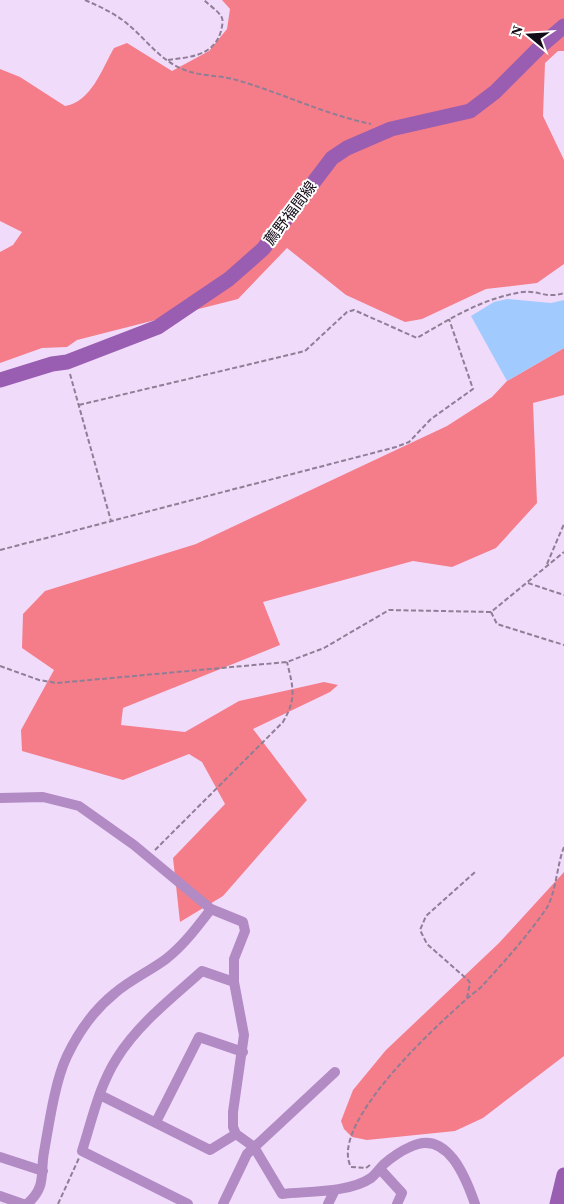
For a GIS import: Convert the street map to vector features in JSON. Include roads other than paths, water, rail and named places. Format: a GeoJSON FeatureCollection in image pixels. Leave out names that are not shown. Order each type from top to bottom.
{"type":"FeatureCollection","features":[{"type":"Feature","properties":{"kind":"main road","name":"薦野福間線"},"geometry":{"type":"LineString","coordinates":[[0,380],[52,364],[67,362],[158,327],[208,295],[248,264],[262,249],[332,158],[348,148],[391,129],[470,111],[495,92],[564,26]]}},
{"type":"Feature","properties":{"kind":"main road"},"geometry":{"type":"LineString","coordinates":[[557,1204],[564,1175]]}},
{"type":"Feature","properties":{"kind":"street"},"geometry":{"type":"LineString","coordinates":[[0,798],[43,797],[79,806],[98,818],[148,857],[211,909],[243,922],[245,931],[234,959],[234,982],[243,1023],[243,1052],[233,1112],[236,1134],[254,1147],[282,1194],[335,1190],[371,1178],[376,1166],[408,1148],[430,1144],[451,1154],[471,1192],[475,1204]]}},
{"type":"Feature","properties":{"kind":"street"},"geometry":{"type":"LineString","coordinates":[[33,1202],[40,1187],[43,1155],[61,1073],[67,1056],[91,1017],[115,993],[166,959],[190,937],[211,909]]}},
{"type":"Feature","properties":{"kind":"street"},"geometry":{"type":"LineString","coordinates":[[188,1204],[82,1151],[100,1095],[116,1059],[134,1035],[202,971],[234,982]]}},
{"type":"Feature","properties":{"kind":"street"},"geometry":{"type":"LineString","coordinates":[[156,1122],[199,1037],[243,1052]]}},
{"type":"Feature","properties":{"kind":"street"},"geometry":{"type":"LineString","coordinates":[[223,1204],[247,1154],[335,1072]]}},
{"type":"Feature","properties":{"kind":"street"},"geometry":{"type":"LineString","coordinates":[[100,1095],[210,1150],[236,1134]]}},
{"type":"Feature","properties":{"kind":"street"},"geometry":{"type":"LineString","coordinates":[[0,1157],[43,1171]]}},
{"type":"Feature","properties":{"kind":"street"},"geometry":{"type":"LineString","coordinates":[[376,1166],[402,1193],[397,1204]]}},
{"type":"Feature","properties":{"kind":"street"},"geometry":{"type":"LineString","coordinates":[[328,1204],[335,1190]]}},
{"type":"Feature","properties":{"kind":"street"},"geometry":{"type":"LineString","coordinates":[[465,1204],[471,1192]]}},
{"type":"Feature","properties":{"kind":"street"},"geometry":{"type":"LineString","coordinates":[[0,1196],[23,1204]]}},
{"type":"Feature","properties":{"kind":"water"},"geometry":{"type":"Polygon","coordinates":[[[507,299],[551,303],[564,300],[564,348],[507,381],[471,316],[494,302],[507,299]]]}}]}
